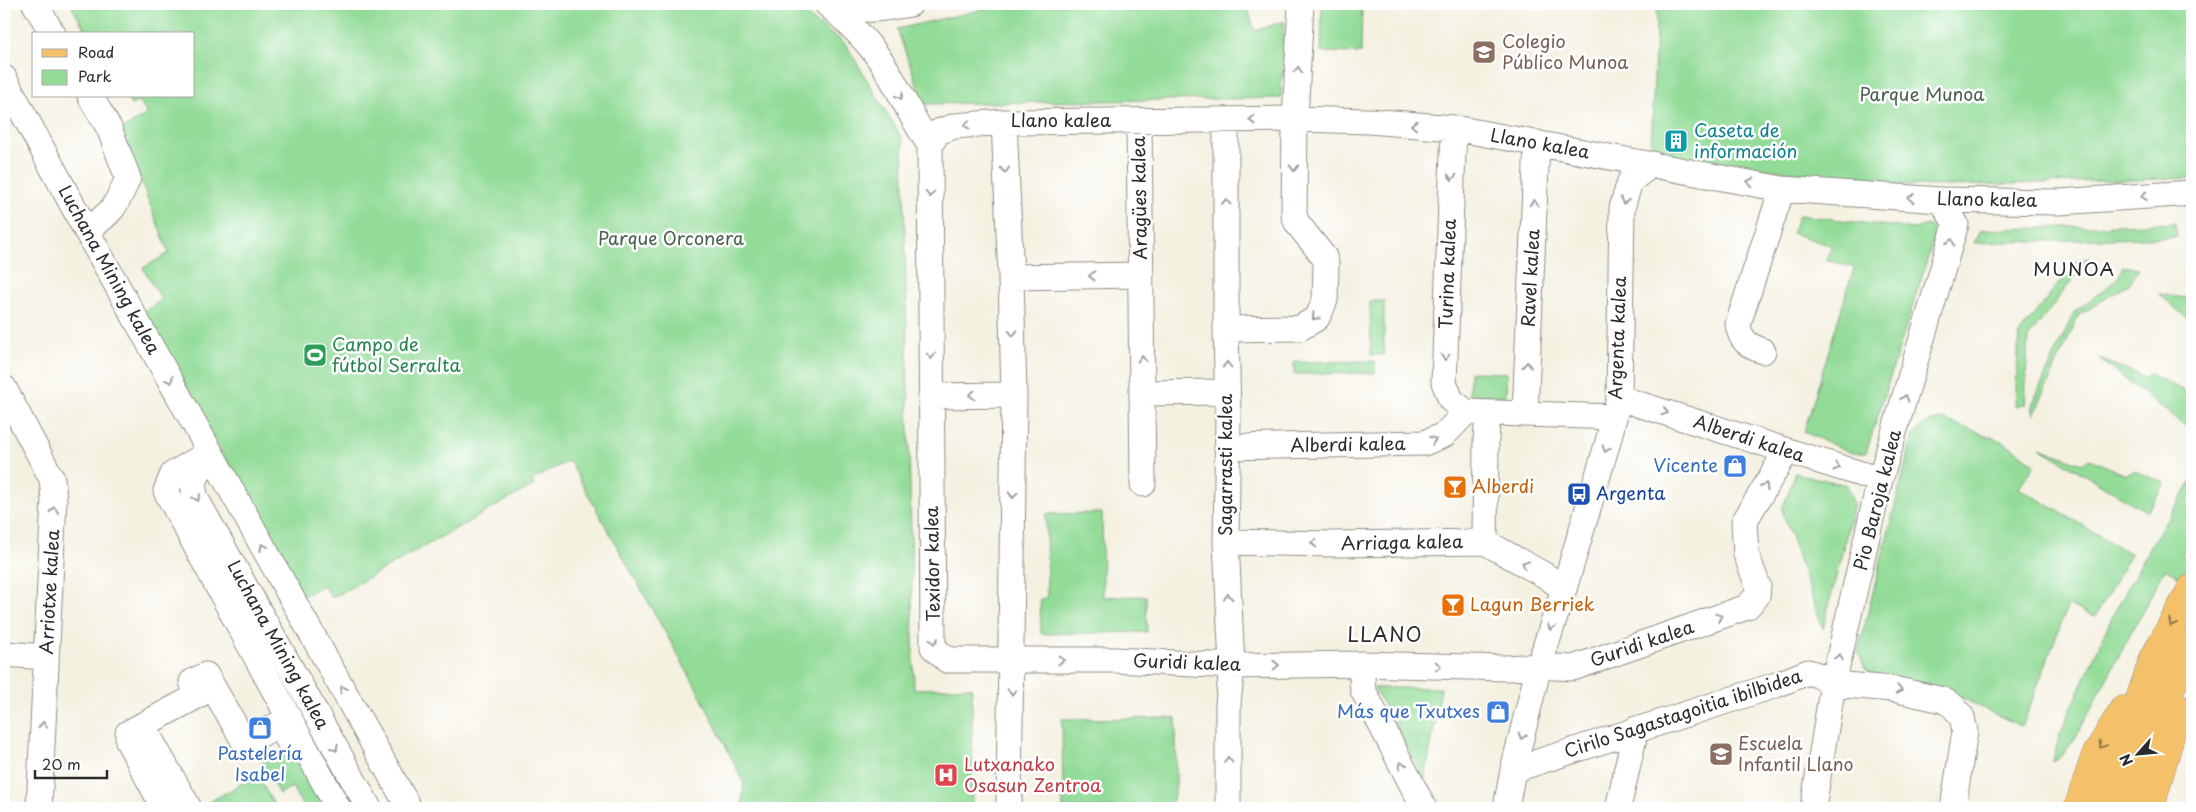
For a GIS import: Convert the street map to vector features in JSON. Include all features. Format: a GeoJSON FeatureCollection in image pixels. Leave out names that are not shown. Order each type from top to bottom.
{"type":"FeatureCollection","features":[{"type":"Feature","properties":{"kind":"main road"},"geometry":{"type":"LineString","coordinates":[[2078,808],[2095,757],[2154,658],[2192,588]]}},
{"type":"Feature","properties":{"kind":"main road"},"geometry":{"type":"LineString","coordinates":[[2125,808],[2146,743],[2171,685],[2192,644]]}},
{"type":"Feature","properties":{"kind":"main road"},"geometry":{"type":"LineString","coordinates":[[2102,808],[2154,658]]}},
{"type":"Feature","properties":{"kind":"main road"},"geometry":{"type":"LineString","coordinates":[[2150,808],[2192,659]]}},
{"type":"Feature","properties":{"kind":"street"},"geometry":{"type":"LineString","coordinates":[[35,4],[52,32]]}},
{"type":"Feature","properties":{"kind":"street"},"geometry":{"type":"LineString","coordinates":[[829,4],[844,9],[868,10],[902,5]]}},
{"type":"Feature","properties":{"kind":"street"},"geometry":{"type":"LineString","coordinates":[[829,4],[855,30],[882,63],[916,126],[930,145]]}},
{"type":"Feature","properties":{"kind":"street"},"geometry":{"type":"LineString","coordinates":[[1226,329],[1300,328],[1317,318],[1323,305],[1326,264],[1324,257],[1297,223],[1294,215],[1295,119],[1301,4]]}},
{"type":"Feature","properties":{"kind":"street"},"geometry":{"type":"LineString","coordinates":[[882,63],[880,27],[884,16],[902,5]]}},
{"type":"Feature","properties":{"kind":"street","name":"Luchana Mining kalea"},"geometry":{"type":"LineString","coordinates":[[4,78],[208,460],[409,808]]}},
{"type":"Feature","properties":{"kind":"street"},"geometry":{"type":"LineString","coordinates":[[86,230],[106,217],[118,201],[128,178],[109,128],[91,98]]}},
{"type":"Feature","properties":{"kind":"street","name":"Llano kalea"},"geometry":{"type":"LineString","coordinates":[[930,145],[938,132],[955,126],[1004,122],[1295,119],[1369,121],[1454,128],[1782,189],[1941,200],[2059,202],[2192,193]]}},
{"type":"Feature","properties":{"kind":"street","name":"Sagarrasti kalea"},"geometry":{"type":"LineString","coordinates":[[1226,120],[1226,542],[1232,666],[1228,704],[1228,808]]}},
{"type":"Feature","properties":{"kind":"street","name":"Aragües kalea"},"geometry":{"type":"LineString","coordinates":[[1139,121],[1143,484]]}},
{"type":"Feature","properties":{"kind":"street"},"geometry":{"type":"LineString","coordinates":[[1004,122],[1012,277],[1014,395],[1009,808]]}},
{"type":"Feature","properties":{"kind":"street","name":"Turina kalea"},"geometry":{"type":"LineString","coordinates":[[1454,128],[1444,382],[1451,400],[1477,413]]}},
{"type":"Feature","properties":{"kind":"street","name":"Ravel kalea"},"geometry":{"type":"LineString","coordinates":[[1525,414],[1537,143]]}},
{"type":"Feature","properties":{"kind":"street","name":"Texidor kalea"},"geometry":{"type":"LineString","coordinates":[[930,145],[934,648],[947,660],[1012,660]]}},
{"type":"Feature","properties":{"kind":"street","name":"Argenta kalea"},"geometry":{"type":"LineString","coordinates":[[1506,808],[1513,770],[1539,666],[1564,589],[1616,407],[1622,208],[1630,181],[1652,164]]}},
{"type":"Feature","properties":{"kind":"street"},"geometry":{"type":"LineString","coordinates":[[1763,351],[1751,347],[1744,341],[1739,332],[1738,324],[1782,189]]}},
{"type":"Feature","properties":{"kind":"street","name":"Pio Baroja kalea"},"geometry":{"type":"LineString","coordinates":[[1813,808],[1833,684],[1880,480],[1956,224],[1941,200]]}},
{"type":"Feature","properties":{"kind":"street","name":"Aragües kalea"},"geometry":{"type":"LineString","coordinates":[[1012,277],[1141,275]]}},
{"type":"Feature","properties":{"kind":"street","name":"Arriotxe kalea"},"geometry":{"type":"LineString","coordinates":[[4,388],[52,479],[54,499],[39,808]]}},
{"type":"Feature","properties":{"kind":"street"},"geometry":{"type":"LineString","coordinates":[[1142,393],[1227,392]]}},
{"type":"Feature","properties":{"kind":"street"},"geometry":{"type":"LineString","coordinates":[[931,396],[1014,395]]}},
{"type":"Feature","properties":{"kind":"street","name":"Alberdi kalea"},"geometry":{"type":"LineString","coordinates":[[1227,447],[1424,443],[1444,436],[1477,413],[1525,414],[1616,407],[1786,452],[1880,480]]}},
{"type":"Feature","properties":{"kind":"street"},"geometry":{"type":"LineString","coordinates":[[1477,413],[1486,439],[1485,542]]}},
{"type":"Feature","properties":{"kind":"street","name":"Guridi kalea"},"geometry":{"type":"LineString","coordinates":[[1012,660],[1115,660],[1232,666],[1361,664],[1573,668],[1747,607],[1757,596],[1758,586],[1746,554],[1744,522],[1786,452]]}},
{"type":"Feature","properties":{"kind":"street"},"geometry":{"type":"LineString","coordinates":[[208,460],[173,474],[166,491],[338,808]]}},
{"type":"Feature","properties":{"kind":"street","name":"Luchana Mining kalea"},"geometry":{"type":"LineString","coordinates":[[208,460],[193,482],[195,497],[369,808]]}},
{"type":"Feature","properties":{"kind":"street","name":"Arriaga kalea"},"geometry":{"type":"LineString","coordinates":[[1226,542],[1334,544],[1485,542],[1546,576],[1564,589]]}},
{"type":"Feature","properties":{"kind":"street"},"geometry":{"type":"LineString","coordinates":[[4,654],[46,657]]}},
{"type":"Feature","properties":{"kind":"street"},"geometry":{"type":"LineString","coordinates":[[1361,664],[1363,690],[1424,808]]}},
{"type":"Feature","properties":{"kind":"street"},"geometry":{"type":"LineString","coordinates":[[1506,668],[1525,686],[1531,704]]}},
{"type":"Feature","properties":{"kind":"street","name":"Cirilo Sagastagoitia ibilbidea"},"geometry":{"type":"LineString","coordinates":[[1513,770],[1776,685],[1808,672],[1818,675],[1833,684],[1893,689],[1943,700],[1953,706],[1962,717],[1965,730],[1952,808]]}},
{"type":"Feature","properties":{"kind":"street"},"geometry":{"type":"LineString","coordinates":[[164,808],[128,741],[128,733],[199,695],[192,682],[206,675],[245,743],[278,724],[325,808]]}},
{"type":"Feature","properties":{"kind":"street"},"geometry":{"type":"LineString","coordinates":[[143,726],[189,808]]}},
{"type":"Feature","properties":{"kind":"street"},"geometry":{"type":"LineString","coordinates":[[1618,808],[1636,729]]}},
{"type":"Feature","properties":{"kind":"green space","name":"Parque Orconera"},"geometry":{"type":"Polygon","coordinates":[[[70,4],[790,4],[845,43],[903,140],[914,689],[972,687],[972,808],[742,808],[744,783],[698,691],[568,461],[532,480],[534,485],[332,598],[323,585],[303,596],[142,312],[162,300],[143,268],[169,253],[121,130],[147,114],[139,101],[131,105],[127,98],[195,98],[195,32],[87,32],[70,4]]]}},
{"type":"Feature","properties":{"kind":"green space"},"geometry":{"type":"Polygon","coordinates":[[[1007,4],[1246,4],[1255,31],[1284,21],[1281,98],[924,104],[897,29],[1007,4]]]}},
{"type":"Feature","properties":{"kind":"green space"},"geometry":{"type":"Polygon","coordinates":[[[1322,4],[1362,4],[1361,53],[1321,52],[1322,4]]]}},
{"type":"Feature","properties":{"kind":"green space","name":"Parque Munoa"},"geometry":{"type":"Polygon","coordinates":[[[1657,4],[2192,4],[2192,178],[1953,186],[1898,185],[1685,159],[1651,151],[1657,4]]]}},
{"type":"Feature","properties":{"kind":"green space"},"geometry":{"type":"Polygon","coordinates":[[[1799,215],[1914,229],[1928,225],[1933,229],[1935,235],[1866,453],[1852,453],[1804,432],[1854,268],[1826,259],[1832,246],[1792,233],[1799,215]]]}},
{"type":"Feature","properties":{"kind":"green space"},"geometry":{"type":"Polygon","coordinates":[[[2175,223],[2177,237],[1974,243],[1981,230],[2175,223]]]}},
{"type":"Feature","properties":{"kind":"green space"},"geometry":{"type":"Polygon","coordinates":[[[2089,258],[2028,338],[2025,405],[2015,407],[2019,334],[2076,261],[2089,258]]]}},
{"type":"Feature","properties":{"kind":"green space"},"geometry":{"type":"Polygon","coordinates":[[[2123,266],[2139,269],[2129,284],[2079,315],[2034,415],[2032,405],[2074,312],[2118,279],[2123,266]]]}},
{"type":"Feature","properties":{"kind":"green space"},"geometry":{"type":"Polygon","coordinates":[[[2159,294],[2192,299],[2192,323],[2159,294]]]}},
{"type":"Feature","properties":{"kind":"green space"},"geometry":{"type":"Polygon","coordinates":[[[1370,301],[1384,301],[1384,355],[1371,355],[1370,301]]]}},
{"type":"Feature","properties":{"kind":"green space"},"geometry":{"type":"Polygon","coordinates":[[[2099,359],[2144,377],[2151,374],[2190,394],[2192,393],[2192,431],[2099,359]]]}},
{"type":"Feature","properties":{"kind":"green space"},"geometry":{"type":"Polygon","coordinates":[[[1375,361],[1375,373],[1294,374],[1294,362],[1375,361]]]}},
{"type":"Feature","properties":{"kind":"green space"},"geometry":{"type":"Polygon","coordinates":[[[1470,372],[1507,373],[1506,396],[1469,395],[1470,372]]]}},
{"type":"Feature","properties":{"kind":"green space"},"geometry":{"type":"Polygon","coordinates":[[[1943,419],[2004,442],[2035,464],[2019,488],[2131,554],[2095,617],[2068,605],[2022,727],[1962,698],[1878,677],[1865,669],[1858,651],[1913,435],[1926,424],[1943,419]]]}},
{"type":"Feature","properties":{"kind":"green space"},"geometry":{"type":"Polygon","coordinates":[[[2040,448],[2082,464],[2090,459],[2126,475],[2134,471],[2165,483],[2147,512],[2040,448]]]}},
{"type":"Feature","properties":{"kind":"green space"},"geometry":{"type":"Polygon","coordinates":[[[1795,473],[1847,485],[1854,504],[1823,629],[1782,510],[1795,473]]]}},
{"type":"Feature","properties":{"kind":"green space"},"geometry":{"type":"Polygon","coordinates":[[[2192,481],[2192,537],[2182,554],[2192,565],[2192,584],[2165,569],[2076,737],[2062,756],[2053,761],[2060,734],[2113,615],[2152,543],[2192,481]]]}},
{"type":"Feature","properties":{"kind":"green space"},"geometry":{"type":"Polygon","coordinates":[[[1102,513],[1103,597],[1146,596],[1147,632],[1041,634],[1040,599],[1047,598],[1046,514],[1102,513]]]}},
{"type":"Feature","properties":{"kind":"green space"},"geometry":{"type":"Polygon","coordinates":[[[1374,688],[1441,688],[1425,780],[1374,688]]]}},
{"type":"Feature","properties":{"kind":"green space"},"geometry":{"type":"Polygon","coordinates":[[[1176,718],[1176,785],[1171,808],[1063,808],[1062,719],[1176,718]]]}},
{"type":"Feature","properties":{"kind":"green space"},"geometry":{"type":"Polygon","coordinates":[[[291,747],[325,808],[304,808],[292,787],[279,794],[262,763],[291,747]]]}},
{"type":"Feature","properties":{"kind":"green space"},"geometry":{"type":"Polygon","coordinates":[[[257,775],[276,808],[206,808],[204,805],[257,775]]]}},
{"type":"Feature","properties":{"kind":"place","name":"Colegio Público Munoa"},"geometry":{"type":"Point","coordinates":[1484,52]}},
{"type":"Feature","properties":{"kind":"place","name":"Caseta de información"},"geometry":{"type":"Point","coordinates":[1676,141]}},
{"type":"Feature","properties":{"kind":"place","name":"Campo de fútbol Serralta"},"geometry":{"type":"Point","coordinates":[315,355]}},
{"type":"Feature","properties":{"kind":"place","name":"Vicente"},"geometry":{"type":"Point","coordinates":[1735,466]}},
{"type":"Feature","properties":{"kind":"place","name":"Alberdi"},"geometry":{"type":"Point","coordinates":[1455,487]}},
{"type":"Feature","properties":{"kind":"place","name":"Argenta"},"geometry":{"type":"Point","coordinates":[1579,494]}},
{"type":"Feature","properties":{"kind":"place","name":"Lagun Berriek"},"geometry":{"type":"Point","coordinates":[1453,605]}},
{"type":"Feature","properties":{"kind":"place","name":"Más que Txutxes"},"geometry":{"type":"Point","coordinates":[1498,712]}},
{"type":"Feature","properties":{"kind":"place","name":"Pastelería Isabel"},"geometry":{"type":"Point","coordinates":[260,728]}},
{"type":"Feature","properties":{"kind":"place","name":"Escuela Infantil Llano"},"geometry":{"type":"Point","coordinates":[1721,754]}},
{"type":"Feature","properties":{"kind":"place","name":"Lutxanako Osasun Zentroa"},"geometry":{"type":"Point","coordinates":[946,775]}},
{"type":"Feature","properties":{"kind":"district","name":"MUNOA"},"geometry":{"type":"Point","coordinates":[2074,269]}},
{"type":"Feature","properties":{"kind":"district","name":"LLANO"},"geometry":{"type":"Point","coordinates":[1385,635]}}]}
